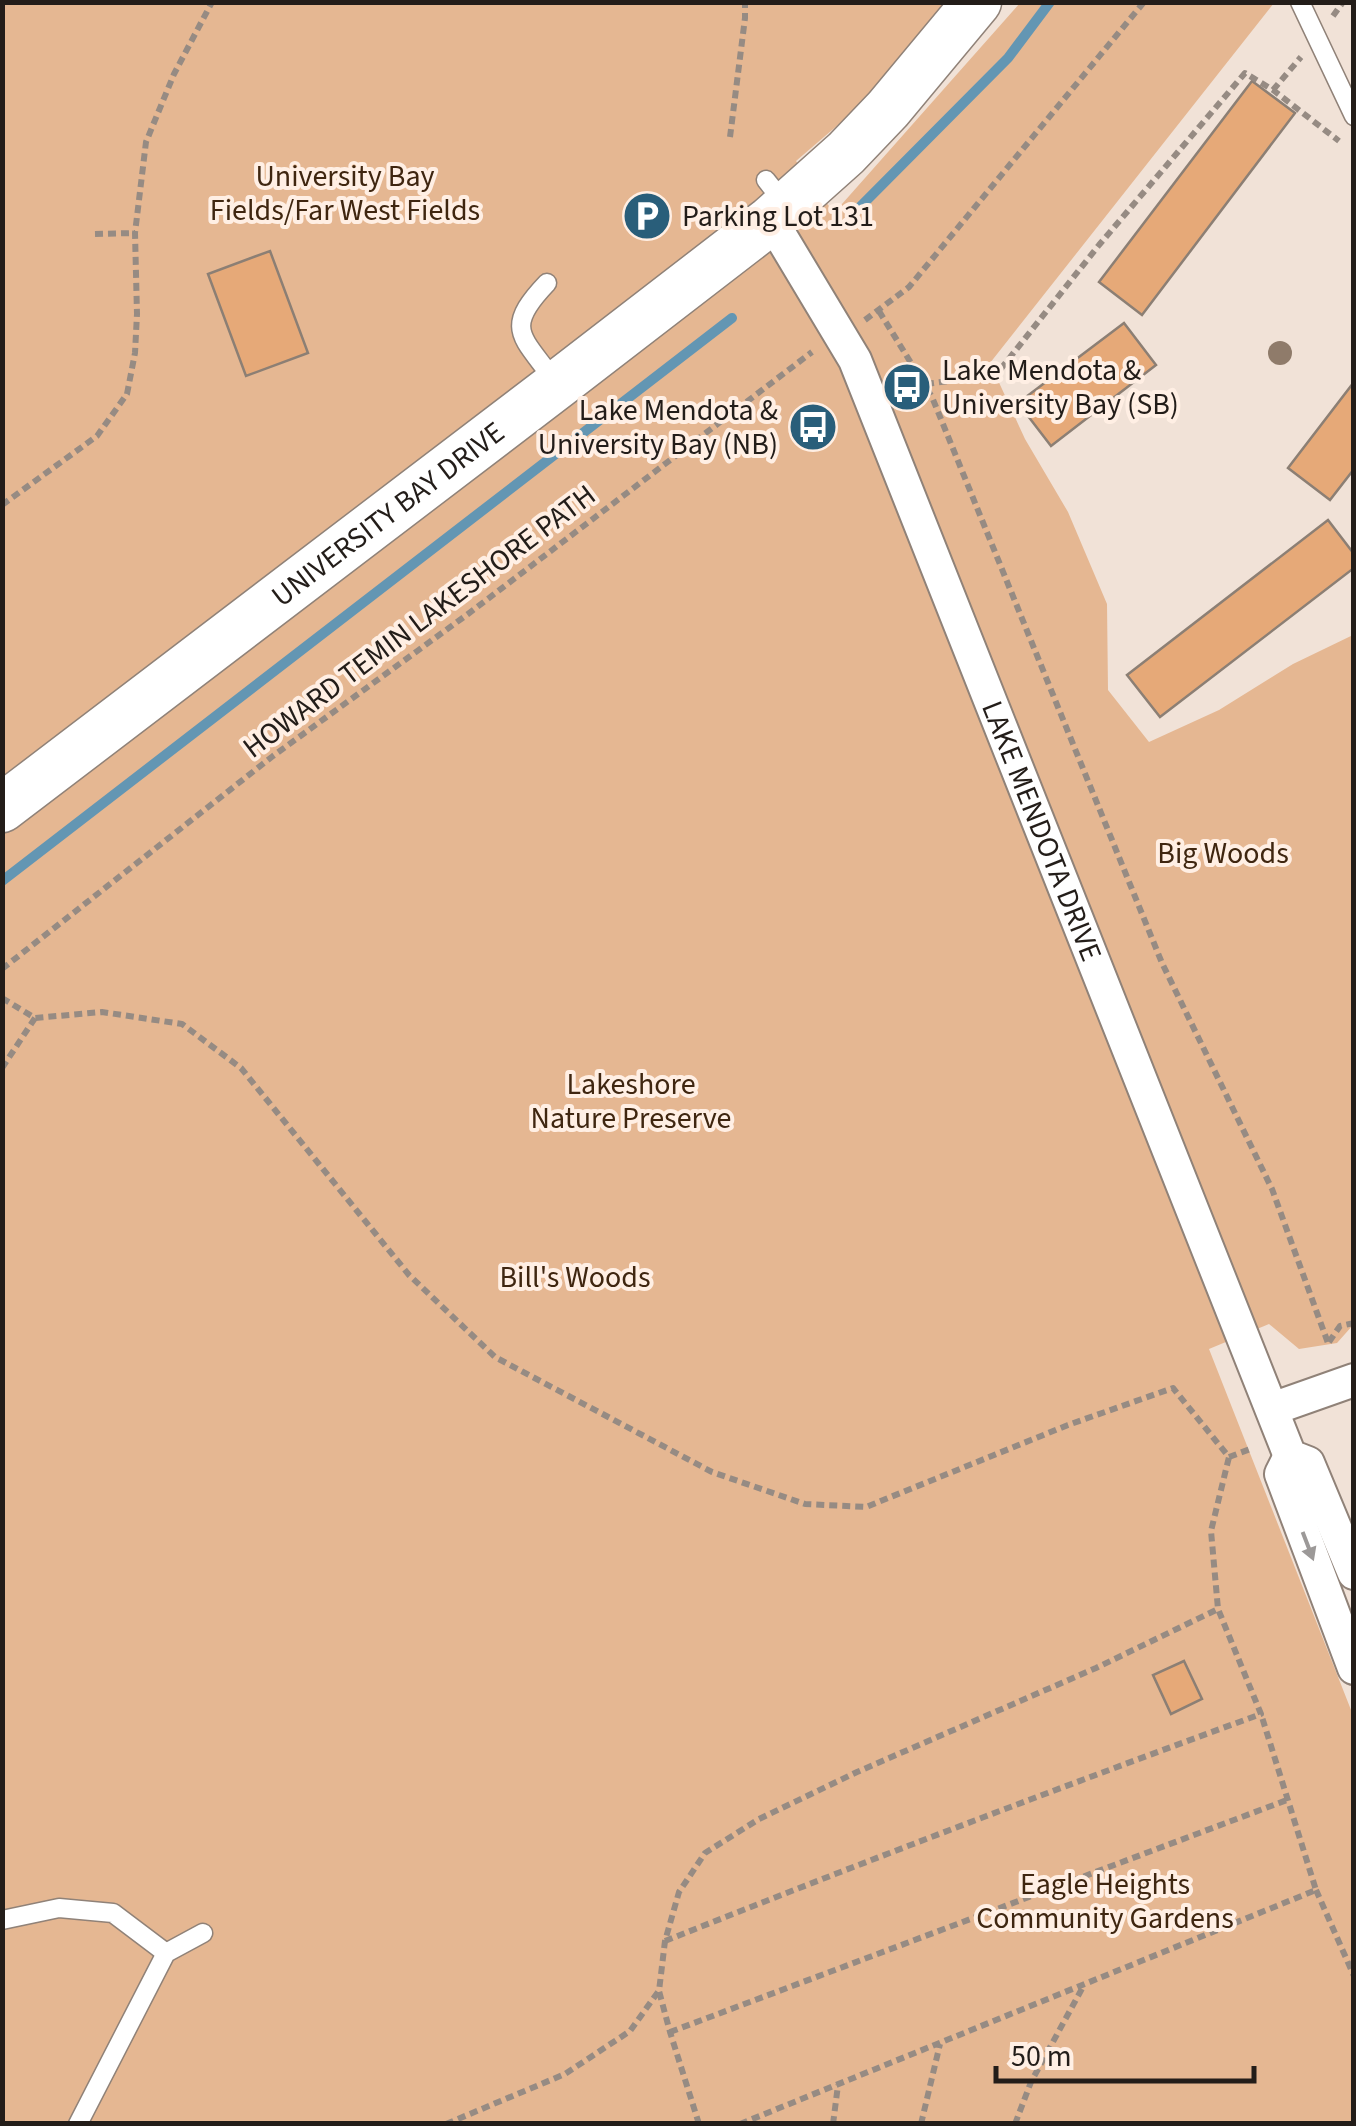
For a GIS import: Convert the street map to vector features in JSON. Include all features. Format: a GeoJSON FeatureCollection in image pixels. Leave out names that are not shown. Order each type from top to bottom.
{"type":"FeatureCollection","features":[{"type":"Feature","properties":{"kind":"street","name":"UNIVERSITY BAY DRIVE"},"geometry":{"type":"LineString","coordinates":[[2,808],[558,386],[774,202],[846,153],[977,2]]}},
{"type":"Feature","properties":{"kind":"street","name":"LAKE MENDOTA DRIVE"},"geometry":{"type":"LineString","coordinates":[[774,202],[855,360],[1282,1434],[1308,1463],[1354,1573]]}},
{"type":"Feature","properties":{"kind":"street"},"geometry":{"type":"LineString","coordinates":[[1282,1434],[1354,1380]]}},
{"type":"Feature","properties":{"kind":"street","name":"LAKE MENDOTA DRIVE"},"geometry":{"type":"LineString","coordinates":[[1282,1434],[1281,1474],[1354,1668]]}},
{"type":"Feature","properties":{"kind":"lane"},"geometry":{"type":"LineString","coordinates":[[1300,2],[1354,116]]}},
{"type":"Feature","properties":{"kind":"lane"},"geometry":{"type":"LineString","coordinates":[[547,282],[526,304],[520,322],[522,336],[558,386]]}},
{"type":"Feature","properties":{"kind":"lane"},"geometry":{"type":"LineString","coordinates":[[2,1920],[59,1908],[114,1913],[166,1952]]}},
{"type":"Feature","properties":{"kind":"lane"},"geometry":{"type":"LineString","coordinates":[[78,2124],[166,1952],[204,1933]]}},
{"type":"Feature","properties":{"kind":"path"},"geometry":{"type":"LineString","coordinates":[[2,505],[97,436],[127,394],[135,353],[135,233],[146,142],[174,74],[212,2]]}},
{"type":"Feature","properties":{"kind":"path"},"geometry":{"type":"LineString","coordinates":[[730,138],[746,2]]}},
{"type":"Feature","properties":{"kind":"path","name":"HOWARD TEMIN LAKESHORE PATH"},"geometry":{"type":"LineString","coordinates":[[2,969],[274,756],[716,428],[806,356],[879,311],[909,287],[1144,2]]}},
{"type":"Feature","properties":{"kind":"path"},"geometry":{"type":"LineString","coordinates":[[926,384],[996,374],[1098,244],[1245,72],[1339,141]]}},
{"type":"Feature","properties":{"kind":"path"},"geometry":{"type":"LineString","coordinates":[[96,234],[135,233]]}},
{"type":"Feature","properties":{"kind":"path"},"geometry":{"type":"LineString","coordinates":[[879,311],[926,384],[1162,963],[1272,1189],[1328,1342],[1340,1326],[1354,1322]]}},
{"type":"Feature","properties":{"kind":"path"},"geometry":{"type":"LineString","coordinates":[[2,998],[35,1018],[102,1012],[182,1024],[241,1068],[409,1276],[495,1356],[712,1472],[806,1504],[866,1507],[1068,1425],[1173,1388],[1229,1457]]}},
{"type":"Feature","properties":{"kind":"path"},"geometry":{"type":"LineString","coordinates":[[2,1068],[35,1018]]}},
{"type":"Feature","properties":{"kind":"path"},"geometry":{"type":"LineString","coordinates":[[1229,1457],[1282,1434]]}},
{"type":"Feature","properties":{"kind":"path"},"geometry":{"type":"LineString","coordinates":[[1229,1457],[1211,1531],[1218,1609],[1261,1714],[1316,1890],[1354,1976]]}},
{"type":"Feature","properties":{"kind":"path"},"geometry":{"type":"LineString","coordinates":[[699,2124],[659,1991],[665,1941],[678,1892],[705,1852],[759,1818],[1096,1668],[1218,1609]]}},
{"type":"Feature","properties":{"kind":"path"},"geometry":{"type":"LineString","coordinates":[[665,1941],[1074,1782],[1261,1714]]}},
{"type":"Feature","properties":{"kind":"path"},"geometry":{"type":"LineString","coordinates":[[670,2032],[1287,1800]]}},
{"type":"Feature","properties":{"kind":"path"},"geometry":{"type":"LineString","coordinates":[[740,2124],[1316,1890]]}},
{"type":"Feature","properties":{"kind":"path"},"geometry":{"type":"LineString","coordinates":[[1015,2124],[1031,2082],[1084,1984]]}},
{"type":"Feature","properties":{"kind":"path"},"geometry":{"type":"LineString","coordinates":[[446,2124],[565,2074],[630,2031],[659,1991]]}},
{"type":"Feature","properties":{"kind":"path"},"geometry":{"type":"LineString","coordinates":[[920,2124],[940,2042]]}},
{"type":"Feature","properties":{"kind":"path"},"geometry":{"type":"LineString","coordinates":[[833,2124],[838,2084]]}},
{"type":"Feature","properties":{"kind":"green space","name":"Lakeshore Nature Preserve"},"geometry":{"type":"Polygon","coordinates":[[[3,3],[949,3],[860,106],[796,161],[834,213],[1020,3],[1274,3],[990,363],[1025,439],[1068,512],[1107,604],[1108,690],[1149,742],[1219,710],[1293,664],[1353,635],[1353,1325],[1337,1343],[1299,1349],[1269,1324],[1209,1349],[1353,1715],[1353,2123],[3,2124],[3,3]]]}},
{"type":"Feature","properties":{"kind":"building"},"geometry":{"type":"Polygon","coordinates":[[[1252,81],[1295,113],[1142,315],[1099,282],[1252,81]]]}},
{"type":"Feature","properties":{"kind":"building"},"geometry":{"type":"Polygon","coordinates":[[[270,251],[308,353],[246,376],[208,274],[270,251]]]}},
{"type":"Feature","properties":{"kind":"building"},"geometry":{"type":"Polygon","coordinates":[[[1124,323],[1156,365],[1051,446],[1018,403],[1124,323]]]}},
{"type":"Feature","properties":{"kind":"building"},"geometry":{"type":"Polygon","coordinates":[[[1354,382],[1354,469],[1330,500],[1288,468],[1354,382]]]}},
{"type":"Feature","properties":{"kind":"building"},"geometry":{"type":"Polygon","coordinates":[[[1328,520],[1354,554],[1354,568],[1160,717],[1127,675],[1328,520]]]}},
{"type":"Feature","properties":{"kind":"building"},"geometry":{"type":"Polygon","coordinates":[[[1184,1661],[1202,1699],[1171,1714],[1153,1675],[1184,1661]]]}},
{"type":"Feature","properties":{"kind":"waterway"},"geometry":{"type":"LineString","coordinates":[[852,215],[1008,58],[1050,2]]}},
{"type":"Feature","properties":{"kind":"waterway"},"geometry":{"type":"LineString","coordinates":[[2,881],[732,318]]}},
{"type":"Feature","properties":{"kind":"place","name":"Parking Lot 131"},"geometry":{"type":"Point","coordinates":[647,216]}},
{"type":"Feature","properties":{"kind":"place","name":"Lake Mendota & University Bay (SB)"},"geometry":{"type":"Point","coordinates":[907,387]}},
{"type":"Feature","properties":{"kind":"place","name":"Lake Mendota & University Bay (NB)"},"geometry":{"type":"Point","coordinates":[813,427]}},
{"type":"Feature","properties":{"kind":"park label","name":"University Bay Fields/Far West Fields"},"geometry":{"type":"Point","coordinates":[345,193]}},
{"type":"Feature","properties":{"kind":"park label","name":"Big Woods"},"geometry":{"type":"Point","coordinates":[1223,853]}},
{"type":"Feature","properties":{"kind":"park label","name":"Bill's Woods"},"geometry":{"type":"Point","coordinates":[575,1277]}},
{"type":"Feature","properties":{"kind":"park label","name":"Eagle Heights Community Gardens"},"geometry":{"type":"Point","coordinates":[1105,1901]}}]}
